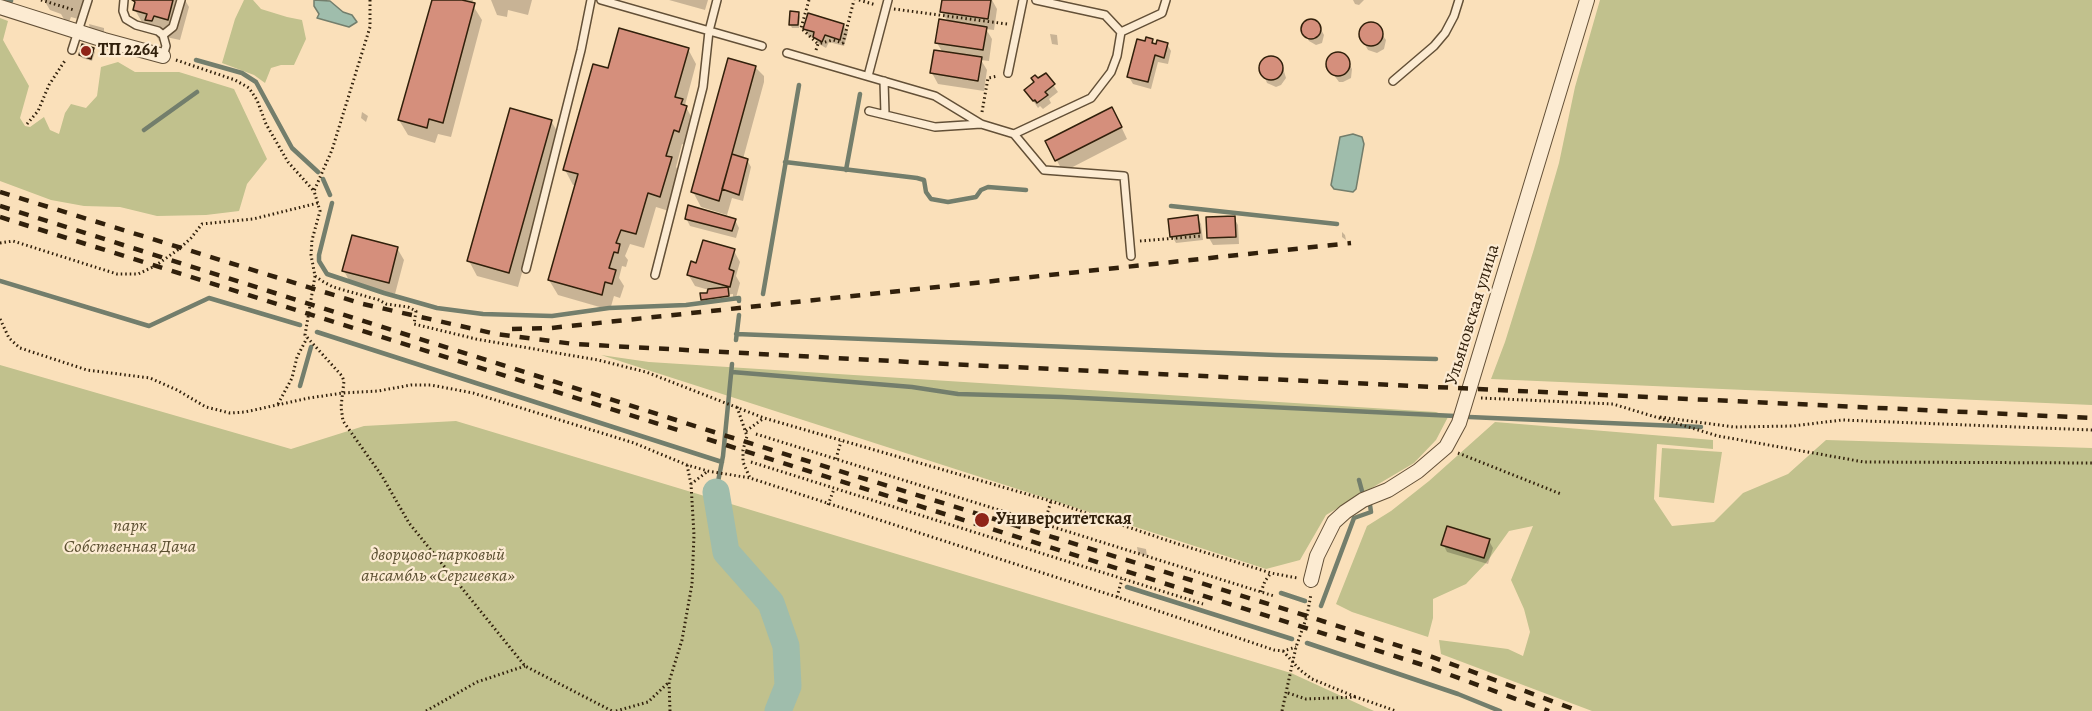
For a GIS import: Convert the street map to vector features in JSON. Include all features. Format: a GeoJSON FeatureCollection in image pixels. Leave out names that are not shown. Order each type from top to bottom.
{"type":"FeatureCollection","features":[{"type":"Feature","properties":{"kind":"street","name":"Ульяновская улица"},"geometry":{"type":"LineString","coordinates":[[1311,580],[1317,556],[1334,522],[1363,500],[1388,490],[1418,471],[1446,447],[1459,423],[1587,0]]}},
{"type":"Feature","properties":{"kind":"street"},"geometry":{"type":"LineString","coordinates":[[0,6],[162,56]]}},
{"type":"Feature","properties":{"kind":"lane"},"geometry":{"type":"LineString","coordinates":[[72,50],[88,0]]}},
{"type":"Feature","properties":{"kind":"lane"},"geometry":{"type":"LineString","coordinates":[[124,0],[123,11],[126,19],[163,35],[165,46],[162,56]]}},
{"type":"Feature","properties":{"kind":"lane"},"geometry":{"type":"LineString","coordinates":[[163,35],[173,27],[181,0]]}},
{"type":"Feature","properties":{"kind":"lane"},"geometry":{"type":"LineString","coordinates":[[526,269],[581,51],[591,0]]}},
{"type":"Feature","properties":{"kind":"lane"},"geometry":{"type":"LineString","coordinates":[[601,0],[762,46]]}},
{"type":"Feature","properties":{"kind":"lane"},"geometry":{"type":"LineString","coordinates":[[655,275],[703,87],[709,31],[717,0]]}},
{"type":"Feature","properties":{"kind":"lane"},"geometry":{"type":"LineString","coordinates":[[1008,73],[1023,0]]}},
{"type":"Feature","properties":{"kind":"lane"},"geometry":{"type":"LineString","coordinates":[[1036,0],[1105,15],[1121,32]]}},
{"type":"Feature","properties":{"kind":"lane"},"geometry":{"type":"LineString","coordinates":[[1121,32],[1162,13],[1166,0]]}},
{"type":"Feature","properties":{"kind":"lane"},"geometry":{"type":"LineString","coordinates":[[1393,81],[1434,46],[1445,33],[1459,0]]}},
{"type":"Feature","properties":{"kind":"lane"},"geometry":{"type":"LineString","coordinates":[[868,76],[887,4]]}},
{"type":"Feature","properties":{"kind":"lane"},"geometry":{"type":"LineString","coordinates":[[1014,134],[1091,98],[1111,72],[1118,56],[1121,32]]}},
{"type":"Feature","properties":{"kind":"lane"},"geometry":{"type":"LineString","coordinates":[[786,53],[935,96],[981,124],[1014,134],[1044,170],[1124,176],[1131,256]]}},
{"type":"Feature","properties":{"kind":"lane"},"geometry":{"type":"LineString","coordinates":[[884,81],[885,114]]}},
{"type":"Feature","properties":{"kind":"lane"},"geometry":{"type":"LineString","coordinates":[[869,111],[935,127],[981,124]]}},
{"type":"Feature","properties":{"kind":"path"},"geometry":{"type":"LineString","coordinates":[[41,0],[77,10]]}},
{"type":"Feature","properties":{"kind":"path"},"geometry":{"type":"LineString","coordinates":[[314,191],[332,150],[370,27],[370,0]]}},
{"type":"Feature","properties":{"kind":"path"},"geometry":{"type":"LineString","coordinates":[[809,0],[801,28],[818,44]]}},
{"type":"Feature","properties":{"kind":"path"},"geometry":{"type":"LineString","coordinates":[[818,44],[833,40],[843,43],[854,0]]}},
{"type":"Feature","properties":{"kind":"path"},"geometry":{"type":"LineString","coordinates":[[859,0],[1017,25]]}},
{"type":"Feature","properties":{"kind":"path"},"geometry":{"type":"LineString","coordinates":[[813,60],[818,44]]}},
{"type":"Feature","properties":{"kind":"path"},"geometry":{"type":"LineString","coordinates":[[27,124],[38,111],[49,85],[72,50]]}},
{"type":"Feature","properties":{"kind":"path"},"geometry":{"type":"LineString","coordinates":[[162,56],[235,80],[249,88],[288,162],[314,191],[320,211],[312,240],[311,255],[315,276],[304,331],[307,338],[342,376],[344,381],[343,421],[382,476],[409,523],[525,666],[614,711],[648,702],[669,682]]}},
{"type":"Feature","properties":{"kind":"path"},"geometry":{"type":"LineString","coordinates":[[984,102],[988,78],[1008,73]]}},
{"type":"Feature","properties":{"kind":"path"},"geometry":{"type":"LineString","coordinates":[[0,243],[13,241],[117,274],[138,274],[145,272],[179,249],[202,224],[253,219],[318,203]]}},
{"type":"Feature","properties":{"kind":"path"},"geometry":{"type":"LineString","coordinates":[[1130,242],[1201,236]]}},
{"type":"Feature","properties":{"kind":"path"},"geometry":{"type":"LineString","coordinates":[[315,276],[333,287],[386,304],[408,307],[416,311],[414,324],[476,339],[598,360],[646,372],[687,390],[764,418],[1052,501],[1271,573],[1311,580],[1311,600],[1296,647],[1288,693],[1282,711]]}},
{"type":"Feature","properties":{"kind":"path"},"geometry":{"type":"LineString","coordinates":[[0,319],[9,338],[20,348],[87,370],[150,378],[206,407],[230,413],[343,393],[378,391],[411,385],[431,385],[473,393],[634,443],[687,465],[723,474],[748,476],[828,505],[1275,650],[1283,651],[1296,647]]}},
{"type":"Feature","properties":{"kind":"path"},"geometry":{"type":"LineString","coordinates":[[278,405],[307,338]]}},
{"type":"Feature","properties":{"kind":"path"},"geometry":{"type":"LineString","coordinates":[[1467,397],[1613,404],[1718,436],[1864,462],[2092,464]]}},
{"type":"Feature","properties":{"kind":"path"},"geometry":{"type":"LineString","coordinates":[[737,407],[747,436],[743,450],[743,462],[748,476]]}},
{"type":"Feature","properties":{"kind":"path"},"geometry":{"type":"LineString","coordinates":[[1650,416],[1734,427],[1793,426],[1842,420],[2092,430]]}},
{"type":"Feature","properties":{"kind":"path"},"geometry":{"type":"LineString","coordinates":[[746,432],[764,418]]}},
{"type":"Feature","properties":{"kind":"path"},"geometry":{"type":"LineString","coordinates":[[756,434],[1274,596]]}},
{"type":"Feature","properties":{"kind":"path"},"geometry":{"type":"LineString","coordinates":[[836,459],[842,441]]}},
{"type":"Feature","properties":{"kind":"path"},"geometry":{"type":"LineString","coordinates":[[1446,447],[1561,494]]}},
{"type":"Feature","properties":{"kind":"path"},"geometry":{"type":"LineString","coordinates":[[751,462],[1203,604]]}},
{"type":"Feature","properties":{"kind":"path"},"geometry":{"type":"LineString","coordinates":[[670,711],[669,682],[682,640],[692,584],[694,535],[691,484],[687,465]]}},
{"type":"Feature","properties":{"kind":"path"},"geometry":{"type":"LineString","coordinates":[[691,484],[708,471]]}},
{"type":"Feature","properties":{"kind":"path"},"geometry":{"type":"LineString","coordinates":[[828,505],[834,489]]}},
{"type":"Feature","properties":{"kind":"path"},"geometry":{"type":"LineString","coordinates":[[1044,525],[1052,501]]}},
{"type":"Feature","properties":{"kind":"path"},"geometry":{"type":"LineString","coordinates":[[1261,592],[1271,573]]}},
{"type":"Feature","properties":{"kind":"path"},"geometry":{"type":"LineString","coordinates":[[1117,597],[1122,579]]}},
{"type":"Feature","properties":{"kind":"path"},"geometry":{"type":"LineString","coordinates":[[1283,651],[1300,670],[1312,679],[1396,711]]}},
{"type":"Feature","properties":{"kind":"path"},"geometry":{"type":"LineString","coordinates":[[426,711],[477,682],[525,666]]}},
{"type":"Feature","properties":{"kind":"path"},"geometry":{"type":"LineString","coordinates":[[1288,693],[1306,699],[1356,697]]}},
{"type":"Feature","properties":{"kind":"green space"},"geometry":{"type":"Polygon","coordinates":[[[244,0],[253,0],[261,9],[302,20],[306,39],[294,65],[271,68],[265,83],[254,75],[222,63],[235,19],[244,0]]]}},
{"type":"Feature","properties":{"kind":"green space"},"geometry":{"type":"Polygon","coordinates":[[[1600,0],[2092,0],[2092,405],[1491,379],[1505,342],[1559,163],[1575,87],[1600,0]]]}},
{"type":"Feature","properties":{"kind":"green space"},"geometry":{"type":"Polygon","coordinates":[[[0,18],[8,21],[3,40],[29,86],[20,118],[25,126],[30,127],[44,117],[50,130],[59,134],[65,113],[71,104],[86,108],[97,96],[101,67],[118,62],[135,72],[179,72],[234,89],[267,159],[247,184],[239,211],[206,215],[157,216],[120,207],[84,206],[51,200],[0,181],[0,18]]]}},
{"type":"Feature","properties":{"kind":"green space"},"geometry":{"type":"Polygon","coordinates":[[[601,355],[649,362],[1436,412],[1448,417],[1436,440],[1414,463],[1326,515],[1300,560],[1266,569],[601,355]]]}},
{"type":"Feature","properties":{"kind":"green space","name":"дворцово-парковый ансамбль «Сергиевка»"},"geometry":{"type":"Polygon","coordinates":[[[0,365],[291,449],[364,426],[456,421],[1291,673],[1374,711],[0,711],[0,365]]]}},
{"type":"Feature","properties":{"kind":"green space"},"geometry":{"type":"Polygon","coordinates":[[[1495,422],[1713,440],[1713,449],[1657,444],[1654,499],[1672,526],[1714,522],[1743,493],[1788,474],[1826,440],[2092,448],[2092,711],[1592,711],[1441,654],[1439,640],[1508,649],[1523,656],[1530,632],[1524,609],[1511,580],[1533,526],[1509,531],[1486,563],[1466,584],[1433,599],[1433,618],[1428,637],[1352,612],[1336,604],[1367,526],[1391,511],[1429,481],[1495,422]]]}},
{"type":"Feature","properties":{"kind":"green space"},"geometry":{"type":"Polygon","coordinates":[[[1662,448],[1722,452],[1714,503],[1659,497],[1662,448]]]}},
{"type":"Feature","properties":{"kind":"shaded area"},"geometry":{"type":"Polygon","coordinates":[[[314,0],[330,1],[343,12],[352,15],[357,22],[349,27],[317,18],[319,14],[314,6],[314,0]]]}},
{"type":"Feature","properties":{"kind":"shaded area"},"geometry":{"type":"Polygon","coordinates":[[[1353,134],[1362,137],[1364,144],[1356,189],[1353,192],[1334,189],[1331,185],[1340,137],[1353,134]]]}},
{"type":"Feature","properties":{"kind":"building"},"geometry":{"type":"Polygon","coordinates":[[[132,0],[173,0],[168,20],[154,16],[152,21],[145,20],[147,14],[133,10],[135,2],[132,0]]]}},
{"type":"Feature","properties":{"kind":"building"},"geometry":{"type":"Polygon","coordinates":[[[432,0],[462,0],[475,3],[443,123],[429,119],[427,128],[398,120],[432,0]]]}},
{"type":"Feature","properties":{"kind":"building"},"geometry":{"type":"Polygon","coordinates":[[[942,0],[991,0],[988,19],[940,12],[942,0]]]}},
{"type":"Feature","properties":{"kind":"building"},"geometry":{"type":"Polygon","coordinates":[[[790,11],[799,12],[798,25],[789,25],[790,11]]]}},
{"type":"Feature","properties":{"kind":"building"},"geometry":{"type":"Polygon","coordinates":[[[808,13],[844,24],[840,40],[825,35],[822,42],[813,37],[814,32],[803,29],[808,13]]]}},
{"type":"Feature","properties":{"kind":"building"},"geometry":{"type":"Polygon","coordinates":[[[939,19],[987,27],[983,50],[935,43],[939,19]]]}},
{"type":"Feature","properties":{"kind":"building"},"geometry":{"type":"Polygon","coordinates":[[[1311,19],[1318,22],[1321,29],[1318,36],[1311,39],[1304,36],[1301,29],[1304,22],[1311,19]]]}},
{"type":"Feature","properties":{"kind":"building"},"geometry":{"type":"Polygon","coordinates":[[[1371,22],[1379,26],[1383,34],[1379,42],[1371,46],[1363,42],[1359,34],[1363,26],[1371,22]]]}},
{"type":"Feature","properties":{"kind":"building"},"geometry":{"type":"Polygon","coordinates":[[[619,28],[689,48],[675,97],[683,99],[681,104],[687,106],[679,132],[674,130],[666,156],[672,157],[660,197],[648,193],[636,234],[621,230],[616,243],[620,244],[618,253],[614,252],[609,268],[616,270],[612,284],[605,282],[602,295],[548,280],[578,174],[563,170],[593,64],[608,68],[619,28]]]}},
{"type":"Feature","properties":{"kind":"building"},"geometry":{"type":"Polygon","coordinates":[[[1146,37],[1153,39],[1152,43],[1156,44],[1157,40],[1168,43],[1164,58],[1155,55],[1148,82],[1127,77],[1137,39],[1145,41],[1146,37]]]}},
{"type":"Feature","properties":{"kind":"building","name":"ТП 2264"},"geometry":{"type":"Polygon","coordinates":[[[82,44],[94,48],[91,59],[79,55],[82,44]]]}},
{"type":"Feature","properties":{"kind":"building"},"geometry":{"type":"Polygon","coordinates":[[[934,50],[982,57],[978,81],[930,73],[934,50]]]}},
{"type":"Feature","properties":{"kind":"building"},"geometry":{"type":"Polygon","coordinates":[[[1338,52],[1346,56],[1350,64],[1346,72],[1338,76],[1330,72],[1326,64],[1330,56],[1338,52]]]}},
{"type":"Feature","properties":{"kind":"building"},"geometry":{"type":"Polygon","coordinates":[[[1271,56],[1280,59],[1283,68],[1280,77],[1271,80],[1262,77],[1259,68],[1262,59],[1271,56]]]}},
{"type":"Feature","properties":{"kind":"building"},"geometry":{"type":"Polygon","coordinates":[[[728,58],[756,66],[719,201],[691,192],[728,58]]]}},
{"type":"Feature","properties":{"kind":"building"},"geometry":{"type":"Polygon","coordinates":[[[1046,73],[1055,84],[1045,92],[1048,95],[1037,103],[1024,90],[1034,82],[1031,78],[1035,75],[1038,78],[1046,73]]]}},
{"type":"Feature","properties":{"kind":"building"},"geometry":{"type":"Polygon","coordinates":[[[1112,107],[1122,127],[1055,161],[1045,141],[1112,107]]]}},
{"type":"Feature","properties":{"kind":"building"},"geometry":{"type":"Polygon","coordinates":[[[510,108],[552,120],[509,273],[467,261],[510,108]]]}},
{"type":"Feature","properties":{"kind":"building"},"geometry":{"type":"Polygon","coordinates":[[[732,154],[748,159],[739,195],[722,189],[732,154]]]}},
{"type":"Feature","properties":{"kind":"building"},"geometry":{"type":"Polygon","coordinates":[[[688,205],[736,219],[732,231],[685,219],[688,205]]]}},
{"type":"Feature","properties":{"kind":"building"},"geometry":{"type":"Polygon","coordinates":[[[1198,215],[1200,233],[1170,237],[1168,219],[1198,215]]]}},
{"type":"Feature","properties":{"kind":"building"},"geometry":{"type":"Polygon","coordinates":[[[1235,216],[1236,237],[1207,238],[1206,217],[1235,216]]]}},
{"type":"Feature","properties":{"kind":"building"},"geometry":{"type":"Polygon","coordinates":[[[352,235],[398,247],[389,283],[342,271],[352,235]]]}},
{"type":"Feature","properties":{"kind":"building"},"geometry":{"type":"Polygon","coordinates":[[[703,240],[735,249],[729,269],[734,271],[730,287],[687,275],[691,261],[696,263],[703,240]]]}},
{"type":"Feature","properties":{"kind":"building"},"geometry":{"type":"Polygon","coordinates":[[[728,287],[729,296],[701,300],[700,293],[707,293],[708,289],[728,287]]]}},
{"type":"Feature","properties":{"kind":"building"},"geometry":{"type":"Polygon","coordinates":[[[1447,526],[1490,539],[1484,558],[1441,545],[1447,526]]]}},
{"type":"Feature","properties":{"kind":"waterway"},"geometry":{"type":"LineString","coordinates":[[7,0],[11,1]]}},
{"type":"Feature","properties":{"kind":"waterway"},"geometry":{"type":"LineString","coordinates":[[196,60],[242,73],[256,82],[292,148],[318,172]]}},
{"type":"Feature","properties":{"kind":"waterway"},"geometry":{"type":"LineString","coordinates":[[763,294],[799,85]]}},
{"type":"Feature","properties":{"kind":"waterway"},"geometry":{"type":"LineString","coordinates":[[144,130],[197,92]]}},
{"type":"Feature","properties":{"kind":"waterway"},"geometry":{"type":"LineString","coordinates":[[846,170],[860,94]]}},
{"type":"Feature","properties":{"kind":"waterway"},"geometry":{"type":"LineString","coordinates":[[785,162],[917,178],[924,180],[926,192],[931,199],[948,202],[976,197],[981,190],[988,187],[1026,190]]}},
{"type":"Feature","properties":{"kind":"waterway"},"geometry":{"type":"LineString","coordinates":[[323,179],[330,195]]}},
{"type":"Feature","properties":{"kind":"waterway"},"geometry":{"type":"LineString","coordinates":[[332,203],[319,255],[319,261],[327,274],[437,308],[483,314],[552,316],[609,308],[686,305],[739,298],[739,301]]}},
{"type":"Feature","properties":{"kind":"waterway"},"geometry":{"type":"LineString","coordinates":[[1171,206],[1337,224]]}},
{"type":"Feature","properties":{"kind":"waterway"},"geometry":{"type":"LineString","coordinates":[[0,281],[149,326],[209,298],[300,325]]}},
{"type":"Feature","properties":{"kind":"waterway"},"geometry":{"type":"LineString","coordinates":[[736,340],[739,315]]}},
{"type":"Feature","properties":{"kind":"waterway"},"geometry":{"type":"LineString","coordinates":[[317,332],[722,462]]}},
{"type":"Feature","properties":{"kind":"waterway"},"geometry":{"type":"LineString","coordinates":[[736,334],[1436,359]]}},
{"type":"Feature","properties":{"kind":"waterway"},"geometry":{"type":"LineString","coordinates":[[300,386],[311,347]]}},
{"type":"Feature","properties":{"kind":"waterway"},"geometry":{"type":"LineString","coordinates":[[716,492],[723,456],[732,364]]}},
{"type":"Feature","properties":{"kind":"waterway"},"geometry":{"type":"LineString","coordinates":[[732,372],[912,387],[958,394],[1455,416]]}},
{"type":"Feature","properties":{"kind":"waterway"},"geometry":{"type":"LineString","coordinates":[[1469,417],[1701,427]]}},
{"type":"Feature","properties":{"kind":"waterway"},"geometry":{"type":"LineString","coordinates":[[1359,480],[1362,491]]}},
{"type":"Feature","properties":{"kind":"waterway"},"geometry":{"type":"LineString","coordinates":[[716,492],[726,552],[771,603],[786,646],[788,686],[778,711]]}},
{"type":"Feature","properties":{"kind":"waterway"},"geometry":{"type":"LineString","coordinates":[[1321,606],[1354,518],[1371,512],[1370,505]]}},
{"type":"Feature","properties":{"kind":"waterway"},"geometry":{"type":"LineString","coordinates":[[1127,587],[1292,639]]}},
{"type":"Feature","properties":{"kind":"waterway"},"geometry":{"type":"LineString","coordinates":[[1281,593],[1305,601]]}},
{"type":"Feature","properties":{"kind":"waterway"},"geometry":{"type":"LineString","coordinates":[[1307,643],[1458,694],[1500,711]]}},
{"type":"Feature","properties":{"kind":"railway"},"geometry":{"type":"LineString","coordinates":[[0,192],[363,304],[496,334],[574,344],[2092,418]]}},
{"type":"Feature","properties":{"kind":"railway"},"geometry":{"type":"LineString","coordinates":[[0,206],[714,432],[1307,616],[1427,655],[1579,711]]}},
{"type":"Feature","properties":{"kind":"railway"},"geometry":{"type":"LineString","coordinates":[[0,217],[681,431]]}},
{"type":"Feature","properties":{"kind":"railway"},"geometry":{"type":"LineString","coordinates":[[512,329],[551,328],[1351,243]]}},
{"type":"Feature","properties":{"kind":"railway"},"geometry":{"type":"LineString","coordinates":[[707,439],[1423,665],[1549,711]]}},
{"type":"Feature","properties":{"kind":"place","name":"ТП 2264"},"geometry":{"type":"Point","coordinates":[86,51]}},
{"type":"Feature","properties":{"kind":"place","name":"Университетская"},"geometry":{"type":"Point","coordinates":[982,520]}},
{"type":"Feature","properties":{"kind":"park label","name":"парк Собственная Дача"},"geometry":{"type":"Point","coordinates":[130,537]}}]}
